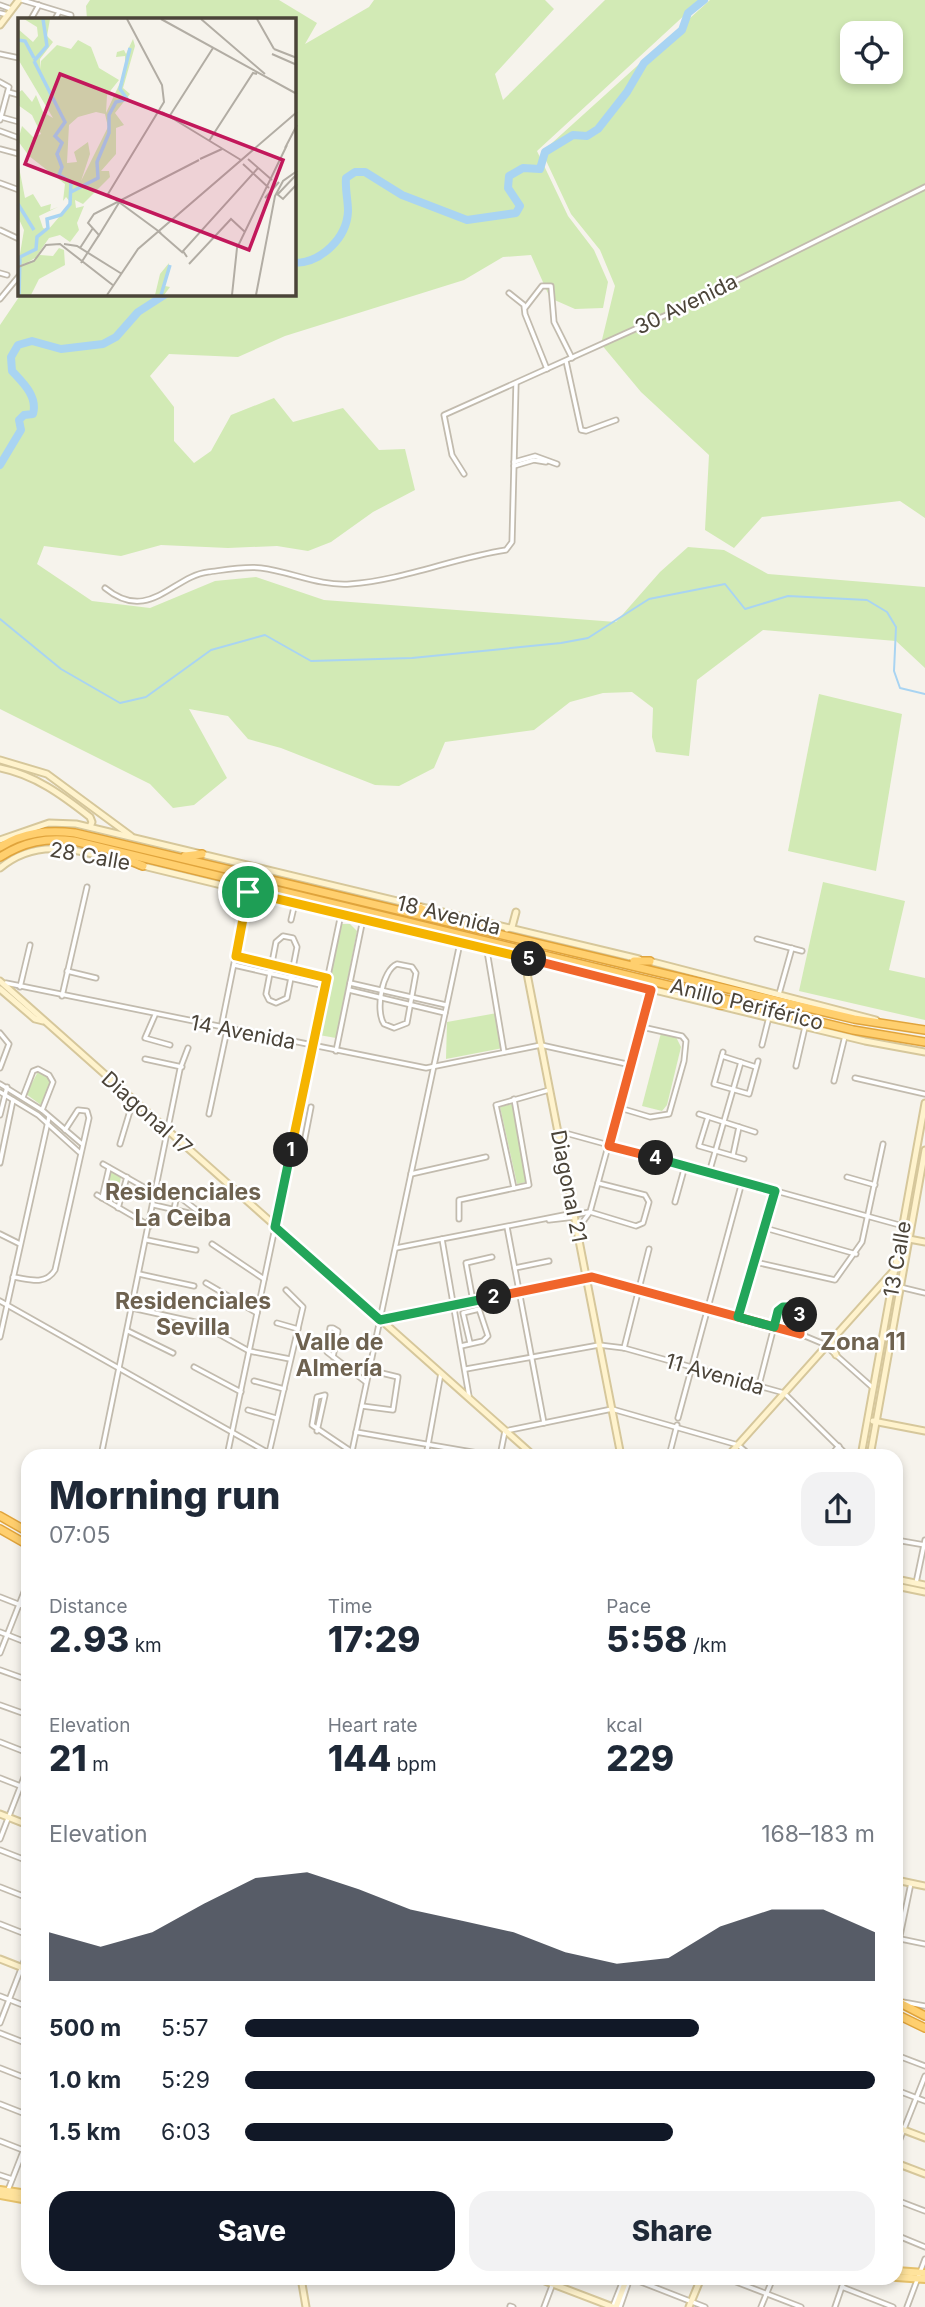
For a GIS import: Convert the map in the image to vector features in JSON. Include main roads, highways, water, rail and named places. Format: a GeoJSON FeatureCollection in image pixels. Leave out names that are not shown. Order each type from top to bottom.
{"type":"FeatureCollection","features":[{"type":"Feature","properties":{"kind":"highway","name":"Anillo Periférico"},"geometry":{"type":"LineString","coordinates":[[0,847],[24,835],[60,831],[879,1024],[925,1028]]}},
{"type":"Feature","properties":{"kind":"highway","name":"Anillo Periférico"},"geometry":{"type":"LineString","coordinates":[[0,860],[28,843],[56,839],[92,845],[853,1030],[925,1042]]}},
{"type":"Feature","properties":{"kind":"highway"},"geometry":{"type":"LineString","coordinates":[[92,845],[143,866]]}},
{"type":"Feature","properties":{"kind":"highway"},"geometry":{"type":"LineString","coordinates":[[168,855],[202,854]]}},
{"type":"Feature","properties":{"kind":"highway"},"geometry":{"type":"LineString","coordinates":[[248,892],[284,891]]}},
{"type":"Feature","properties":{"kind":"highway"},"geometry":{"type":"LineString","coordinates":[[420,908],[448,924]]}},
{"type":"Feature","properties":{"kind":"highway"},"geometry":{"type":"LineString","coordinates":[[517,950],[552,965]]}},
{"type":"Feature","properties":{"kind":"highway"},"geometry":{"type":"LineString","coordinates":[[619,961],[650,961]]}},
{"type":"Feature","properties":{"kind":"highway"},"geometry":{"type":"LineString","coordinates":[[776,993],[802,1005]]}},
{"type":"Feature","properties":{"kind":"highway"},"geometry":{"type":"LineString","coordinates":[[719,1005],[751,1004]]}},
{"type":"Feature","properties":{"kind":"highway"},"geometry":{"type":"LineString","coordinates":[[0,1516],[21,1528]]}},
{"type":"Feature","properties":{"kind":"highway"},"geometry":{"type":"LineString","coordinates":[[0,1529],[21,1541]]}},
{"type":"Feature","properties":{"kind":"highway"},"geometry":{"type":"LineString","coordinates":[[903,2005],[925,2016]]}},
{"type":"Feature","properties":{"kind":"highway"},"geometry":{"type":"LineString","coordinates":[[903,2017],[925,2028]]}},
{"type":"Feature","properties":{"kind":"main road"},"geometry":{"type":"LineString","coordinates":[[0,2195],[21,2199]]}},
{"type":"Feature","properties":{"kind":"main road"},"geometry":{"type":"LineString","coordinates":[[903,2272],[922,2276]]}},
{"type":"Feature","properties":{"kind":"main road"},"geometry":{"type":"LineString","coordinates":[[903,2277],[922,2276]]}},
{"type":"Feature","properties":{"kind":"waterway"},"geometry":{"type":"LineString","coordinates":[[296,263],[323,254],[338,239],[348,211],[346,178],[355,172],[365,172],[402,195],[467,220],[516,213],[520,206],[508,188],[509,176],[523,168],[540,169],[545,152],[573,135],[587,136],[598,129],[627,92],[644,63],[682,30],[688,13],[704,0]]}},
{"type":"Feature","properties":{"kind":"waterway"},"geometry":{"type":"LineString","coordinates":[[0,465],[21,430],[19,420],[24,415],[33,414],[31,395],[12,371],[11,357],[18,345],[32,341],[61,349],[103,344],[116,337],[138,312],[163,296]]}},
{"type":"Feature","properties":{"kind":"waterway"},"geometry":{"type":"LineString","coordinates":[[0,619],[61,669],[120,703],[146,697],[211,650],[265,635],[311,661],[412,658],[561,643],[588,638],[649,599],[725,584],[745,609],[788,596],[867,600],[887,612],[896,627],[894,671],[900,688],[925,694]]}},
{"type":"Feature","properties":{"kind":"district","name":"Residenciales La Ceiba"},"geometry":{"type":"Point","coordinates":[183,1205]}},
{"type":"Feature","properties":{"kind":"district","name":"Residenciales Sevilla"},"geometry":{"type":"Point","coordinates":[193,1314]}},
{"type":"Feature","properties":{"kind":"district","name":"Zona 11"},"geometry":{"type":"Point","coordinates":[863,1341]}},
{"type":"Feature","properties":{"kind":"district","name":"Valle de Almería"},"geometry":{"type":"Point","coordinates":[339,1355]}}]}
